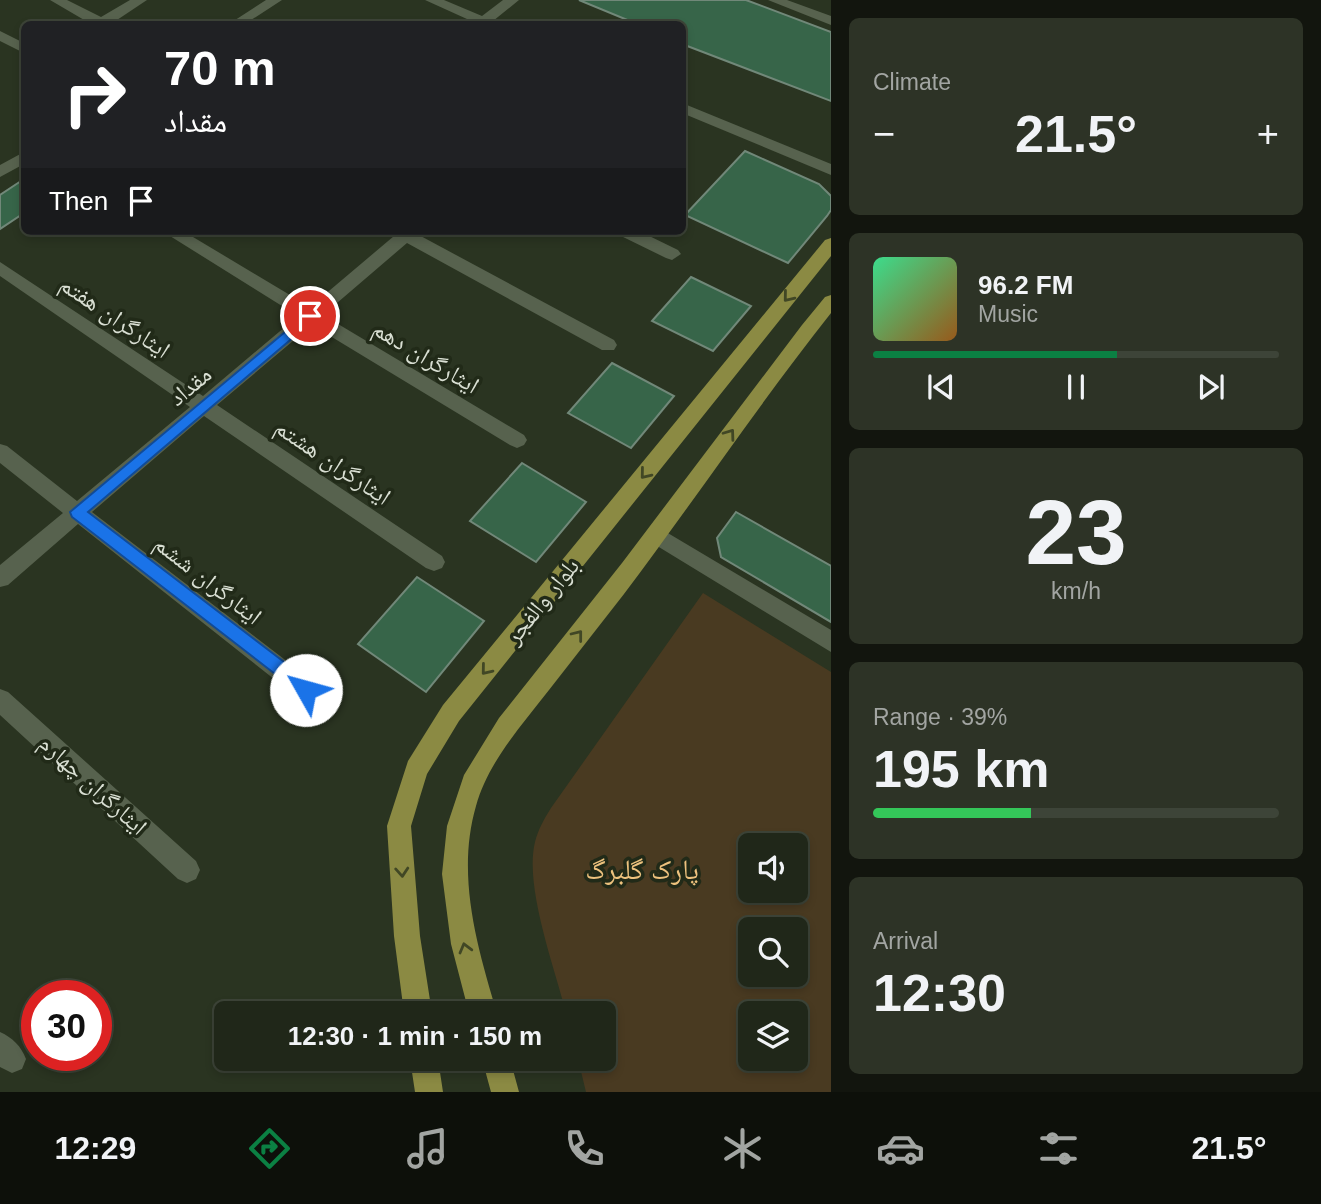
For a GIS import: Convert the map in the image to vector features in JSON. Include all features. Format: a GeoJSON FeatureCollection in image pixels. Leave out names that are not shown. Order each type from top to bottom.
{"type":"FeatureCollection","features":[{"type":"Feature","properties":{"kind":"main road","name":"بلوار والفجر"},"geometry":{"type":"LineString","coordinates":[[416,1001],[407,936],[399,826],[416,769],[451,713],[831,244]]}},
{"type":"Feature","properties":{"kind":"main road","name":"بلوار والفجر"},"geometry":{"type":"LineString","coordinates":[[480,1001],[462,938],[453,873],[459,824],[472,783],[498,739],[656,535],[794,346],[831,301]]}},
{"type":"Feature","properties":{"kind":"main road"},"geometry":{"type":"LineString","coordinates":[[426,1071],[429,1092]]}},
{"type":"Feature","properties":{"kind":"main road"},"geometry":{"type":"LineString","coordinates":[[499,1071],[505,1092]]}},
{"type":"Feature","properties":{"kind":"street"},"geometry":{"type":"LineString","coordinates":[[57,0],[96,21]]}},
{"type":"Feature","properties":{"kind":"street"},"geometry":{"type":"LineString","coordinates":[[106,21],[140,0]]}},
{"type":"Feature","properties":{"kind":"street"},"geometry":{"type":"LineString","coordinates":[[241,21],[275,0]]}},
{"type":"Feature","properties":{"kind":"street"},"geometry":{"type":"LineString","coordinates":[[432,0],[481,21]]}},
{"type":"Feature","properties":{"kind":"street"},"geometry":{"type":"LineString","coordinates":[[488,21],[512,0]]}},
{"type":"Feature","properties":{"kind":"street"},"geometry":{"type":"LineString","coordinates":[[775,0],[831,21]]}},
{"type":"Feature","properties":{"kind":"street"},"geometry":{"type":"LineString","coordinates":[[0,35],[21,46]]}},
{"type":"Feature","properties":{"kind":"street"},"geometry":{"type":"LineString","coordinates":[[686,109],[831,170]]}},
{"type":"Feature","properties":{"kind":"street"},"geometry":{"type":"LineString","coordinates":[[0,172],[21,159]]}},
{"type":"Feature","properties":{"kind":"street","name":"ایثارگران دهم"},"geometry":{"type":"LineString","coordinates":[[177,235],[517,440]]}},
{"type":"Feature","properties":{"kind":"street","name":"مقداد"},"geometry":{"type":"LineString","coordinates":[[0,578],[402,235]]}},
{"type":"Feature","properties":{"kind":"street"},"geometry":{"type":"LineString","coordinates":[[410,235],[608,345]]}},
{"type":"Feature","properties":{"kind":"street"},"geometry":{"type":"LineString","coordinates":[[633,235],[672,254]]}},
{"type":"Feature","properties":{"kind":"street","name":"ایثارگران هفتم"},"geometry":{"type":"LineString","coordinates":[[0,268],[203,406]]}},
{"type":"Feature","properties":{"kind":"street","name":"ایثارگران هشتم"},"geometry":{"type":"LineString","coordinates":[[203,406],[434,562]]}},
{"type":"Feature","properties":{"kind":"street","name":"ایثارگران ششم"},"geometry":{"type":"LineString","coordinates":[[0,452],[306,690]]}},
{"type":"Feature","properties":{"kind":"street"},"geometry":{"type":"LineString","coordinates":[[656,535],[831,642]]}},
{"type":"Feature","properties":{"kind":"street","name":"ایثارگران چهارم"},"geometry":{"type":"LineString","coordinates":[[0,700],[187,870]]}},
{"type":"Feature","properties":{"kind":"green space","name":"پارک گلبرگ"},"geometry":{"type":"Polygon","coordinates":[[[703,593],[831,672],[831,1092],[586,1092],[581,1071],[616,1071],[616,1001],[563,1001],[542,928],[534,881],[535,842],[544,820],[703,593]]]}},
{"type":"Feature","properties":{"kind":"building"},"geometry":{"type":"Polygon","coordinates":[[[579,0],[746,0],[831,32],[831,101],[686,46],[686,21],[630,21],[579,0]]]}},
{"type":"Feature","properties":{"kind":"building"},"geometry":{"type":"Polygon","coordinates":[[[745,151],[819,184],[831,196],[831,210],[788,263],[686,214],[745,151]]]}},
{"type":"Feature","properties":{"kind":"building"},"geometry":{"type":"Polygon","coordinates":[[[21,181],[21,215],[0,229],[0,195],[21,181]]]}},
{"type":"Feature","properties":{"kind":"building"},"geometry":{"type":"Polygon","coordinates":[[[691,277],[751,306],[713,351],[652,321],[691,277]]]}},
{"type":"Feature","properties":{"kind":"building"},"geometry":{"type":"Polygon","coordinates":[[[612,363],[674,396],[631,448],[568,413],[612,363]]]}},
{"type":"Feature","properties":{"kind":"building"},"geometry":{"type":"Polygon","coordinates":[[[522,463],[586,502],[536,562],[470,521],[522,463]]]}},
{"type":"Feature","properties":{"kind":"building"},"geometry":{"type":"Polygon","coordinates":[[[736,512],[831,566],[831,622],[721,557],[717,538],[736,512]]]}},
{"type":"Feature","properties":{"kind":"building"},"geometry":{"type":"Polygon","coordinates":[[[417,577],[484,621],[426,692],[358,644],[417,577]]]}},
{"type":"Feature","properties":{"kind":"route"},"geometry":{"type":"LineString","coordinates":[[306,690],[77,512],[310,316]]}}]}
